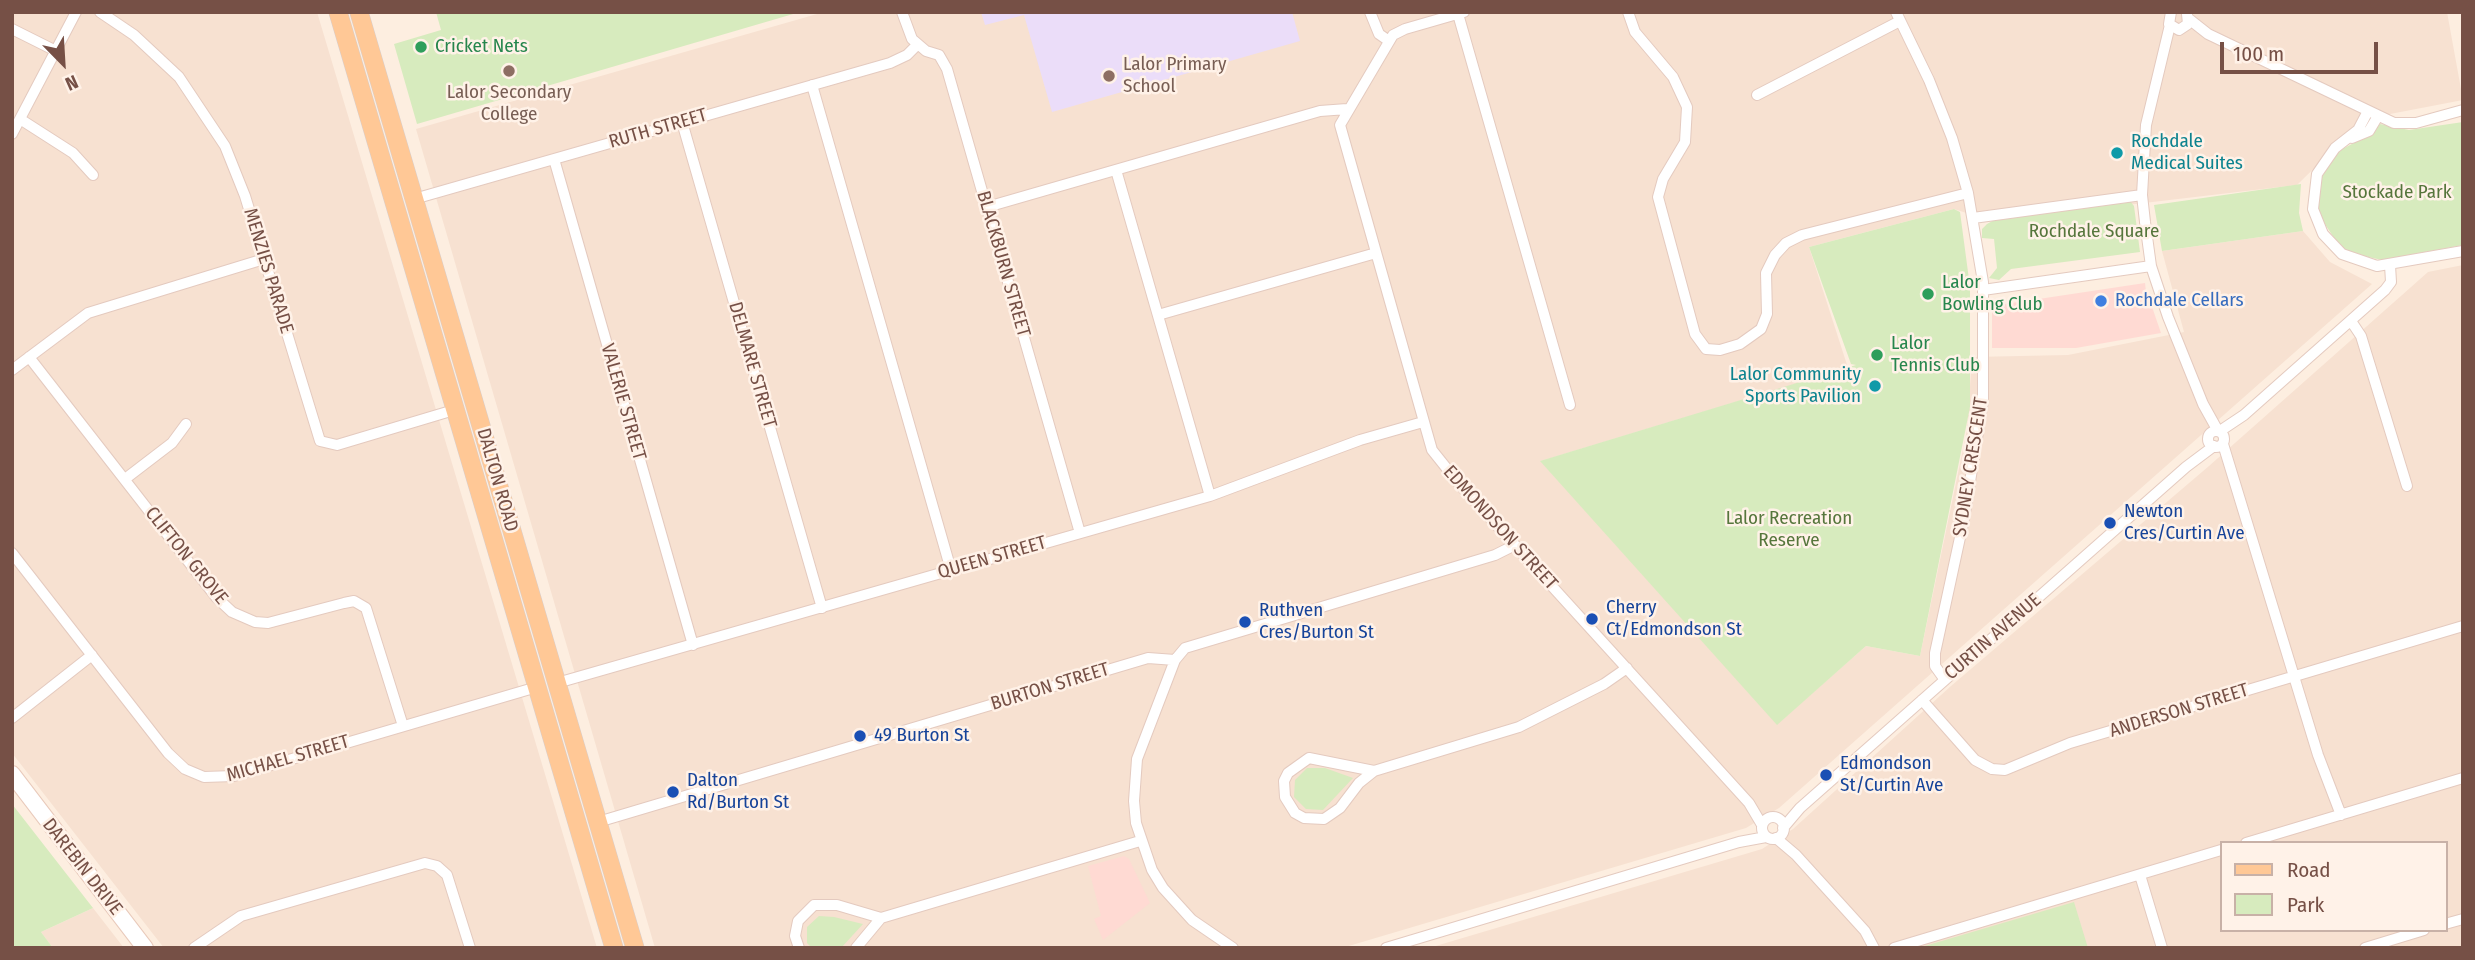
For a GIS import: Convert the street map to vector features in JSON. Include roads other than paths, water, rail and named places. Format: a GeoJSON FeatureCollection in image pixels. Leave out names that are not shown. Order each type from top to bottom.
{"type":"FeatureCollection","features":[{"type":"Feature","properties":{"kind":"main road","name":"DALTON ROAD"},"geometry":{"type":"LineString","coordinates":[[338,12],[614,948]]}},
{"type":"Feature","properties":{"kind":"main road","name":"DALTON ROAD"},"geometry":{"type":"LineString","coordinates":[[359,12],[635,948]]}},
{"type":"Feature","properties":{"kind":"main road","name":"RUTH STREET"},"geometry":{"type":"LineString","coordinates":[[394,205],[414,199]]}},
{"type":"Feature","properties":{"kind":"main road","name":"BURTON STREET"},"geometry":{"type":"LineString","coordinates":[[578,827],[598,822]]}},
{"type":"Feature","properties":{"kind":"street"},"geometry":{"type":"LineString","coordinates":[[12,134],[76,12]]}},
{"type":"Feature","properties":{"kind":"street","name":"MENZIES PARADE"},"geometry":{"type":"LineString","coordinates":[[100,12],[157,55],[197,100],[238,173],[320,441],[337,445],[454,410]]}},
{"type":"Feature","properties":{"kind":"street"},"geometry":{"type":"LineString","coordinates":[[902,12],[909,33],[917,45]]}},
{"type":"Feature","properties":{"kind":"street"},"geometry":{"type":"LineString","coordinates":[[1370,12],[1379,34],[1389,41],[1404,29],[1461,13],[1570,405]]}},
{"type":"Feature","properties":{"kind":"street"},"geometry":{"type":"LineString","coordinates":[[1628,12],[1635,32],[1674,77],[1688,107],[1685,142],[1663,179],[1658,197],[1695,334],[1701,345],[1720,350],[1748,340],[1761,329],[1767,314],[1766,273],[1775,255],[1786,243],[1802,235],[1968,193]]}},
{"type":"Feature","properties":{"kind":"street"},"geometry":{"type":"LineString","coordinates":[[1757,95],[1898,17]]}},
{"type":"Feature","properties":{"kind":"street","name":"SYDNEY CRESCENT"},"geometry":{"type":"LineString","coordinates":[[1898,17],[1941,109],[1968,193],[1983,290],[1983,401],[1964,519],[1935,653],[1935,666],[1945,680]]}},
{"type":"Feature","properties":{"kind":"street"},"geometry":{"type":"LineString","coordinates":[[2341,815],[2318,755],[2252,535],[2151,266],[2142,195],[2146,125],[2166,48],[2178,18],[2373,114],[2400,124],[2463,118]]}},
{"type":"Feature","properties":{"kind":"street"},"geometry":{"type":"LineString","coordinates":[[12,29],[56,51]]}},
{"type":"Feature","properties":{"kind":"street","name":"EDMONDSON STREET"},"geometry":{"type":"LineString","coordinates":[[1389,41],[1347,109],[1340,129],[1435,456],[1865,931],[1874,948]]}},
{"type":"Feature","properties":{"kind":"street","name":"RUTH STREET"},"geometry":{"type":"LineString","coordinates":[[414,199],[890,63],[907,55],[917,45]]}},
{"type":"Feature","properties":{"kind":"street","name":"BLACKBURN STREET"},"geometry":{"type":"LineString","coordinates":[[917,45],[939,55],[946,64],[1080,533]]}},
{"type":"Feature","properties":{"kind":"street"},"geometry":{"type":"LineString","coordinates":[[812,85],[951,570]]}},
{"type":"Feature","properties":{"kind":"street"},"geometry":{"type":"LineString","coordinates":[[987,207],[1320,111],[1347,109]]}},
{"type":"Feature","properties":{"kind":"street"},"geometry":{"type":"LineString","coordinates":[[2442,118],[2463,110]]}},
{"type":"Feature","properties":{"kind":"street"},"geometry":{"type":"LineString","coordinates":[[2373,114],[2335,148],[2317,174],[2312,195],[2315,218],[2323,234],[2342,254],[2367,264],[2390,265],[2463,251]]}},
{"type":"Feature","properties":{"kind":"street"},"geometry":{"type":"LineString","coordinates":[[20,119],[73,153],[93,175]]}},
{"type":"Feature","properties":{"kind":"street","name":"DELMARE STREET"},"geometry":{"type":"LineString","coordinates":[[682,122],[822,608]]}},
{"type":"Feature","properties":{"kind":"street","name":"VALERIE STREET"},"geometry":{"type":"LineString","coordinates":[[554,159],[692,645]]}},
{"type":"Feature","properties":{"kind":"street"},"geometry":{"type":"LineString","coordinates":[[1116,170],[1210,496]]}},
{"type":"Feature","properties":{"kind":"street"},"geometry":{"type":"LineString","coordinates":[[1973,218],[2142,195]]}},
{"type":"Feature","properties":{"kind":"street"},"geometry":{"type":"LineString","coordinates":[[1158,316],[1376,253]]}},
{"type":"Feature","properties":{"kind":"street"},"geometry":{"type":"LineString","coordinates":[[12,370],[76,320],[102,307],[264,259]]}},
{"type":"Feature","properties":{"kind":"street","name":"CURTIN AVENUE"},"geometry":{"type":"LineString","coordinates":[[1386,948],[1739,842],[1773,828],[1800,808],[2351,321],[2389,286],[2390,265]]}},
{"type":"Feature","properties":{"kind":"street"},"geometry":{"type":"LineString","coordinates":[[1983,290],[2151,266]]}},
{"type":"Feature","properties":{"kind":"street"},"geometry":{"type":"LineString","coordinates":[[2351,321],[2361,336],[2407,486]]}},
{"type":"Feature","properties":{"kind":"street","name":"CLIFTON GROVE"},"geometry":{"type":"LineString","coordinates":[[29,357],[216,597],[232,612],[255,622],[268,623],[354,601],[366,608],[403,726]]}},
{"type":"Feature","properties":{"kind":"street","name":"QUEEN STREET"},"geometry":{"type":"LineString","coordinates":[[557,683],[1210,496],[1360,440],[1423,422]]}},
{"type":"Feature","properties":{"kind":"street"},"geometry":{"type":"LineString","coordinates":[[125,480],[172,443],[186,424]]}},
{"type":"Feature","properties":{"kind":"street"},"geometry":{"type":"LineString","coordinates":[[1233,948],[1210,935],[1175,903],[1152,870],[1140,841],[1134,801],[1137,759],[1175,660],[1185,648],[1495,555],[1514,545]]}},
{"type":"Feature","properties":{"kind":"street","name":"MICHAEL STREET"},"geometry":{"type":"LineString","coordinates":[[12,553],[176,762],[204,777],[234,776],[537,687]]}},
{"type":"Feature","properties":{"kind":"street","name":"ANDERSON STREET"},"geometry":{"type":"LineString","coordinates":[[1922,700],[1975,760],[1992,769],[2006,770],[2070,743],[2463,626]]}},
{"type":"Feature","properties":{"kind":"street"},"geometry":{"type":"LineString","coordinates":[[12,718],[92,655]]}},
{"type":"Feature","properties":{"kind":"street","name":"BURTON STREET"},"geometry":{"type":"LineString","coordinates":[[598,822],[1147,658],[1175,660]]}},
{"type":"Feature","properties":{"kind":"street"},"geometry":{"type":"LineString","coordinates":[[1374,771],[1321,758],[1302,760],[1288,773],[1284,781],[1285,797],[1295,813],[1304,818],[1324,819],[1333,815],[1359,783],[1374,771],[1519,727],[1604,684],[1627,667]]}},
{"type":"Feature","properties":{"kind":"street"},"geometry":{"type":"LineString","coordinates":[[2253,841],[2463,778]]}},
{"type":"Feature","properties":{"kind":"street","name":"DAREBIN DRIVE"},"geometry":{"type":"LineString","coordinates":[[15,781],[145,948]]}},
{"type":"Feature","properties":{"kind":"street"},"geometry":{"type":"LineString","coordinates":[[799,948],[795,936],[797,921],[814,905],[837,905],[881,918],[1140,841]]}},
{"type":"Feature","properties":{"kind":"street"},"geometry":{"type":"LineString","coordinates":[[1894,948],[2220,850]]}},
{"type":"Feature","properties":{"kind":"street"},"geometry":{"type":"LineString","coordinates":[[194,948],[228,922],[241,916],[425,863],[437,866],[447,875],[470,948]]}},
{"type":"Feature","properties":{"kind":"street"},"geometry":{"type":"LineString","coordinates":[[2140,874],[2162,948]]}},
{"type":"Feature","properties":{"kind":"street"},"geometry":{"type":"LineString","coordinates":[[856,948],[881,918]]}},
{"type":"Feature","properties":{"kind":"street"},"geometry":{"type":"LineString","coordinates":[[2365,948],[2417,932]]}},
{"type":"Feature","properties":{"kind":"place","name":"Cricket Nets"},"geometry":{"type":"Point","coordinates":[421,47]}},
{"type":"Feature","properties":{"kind":"place","name":"Lalor Secondary College"},"geometry":{"type":"Point","coordinates":[509,71]}},
{"type":"Feature","properties":{"kind":"place","name":"Lalor Primary School"},"geometry":{"type":"Point","coordinates":[1109,76]}},
{"type":"Feature","properties":{"kind":"place","name":"Rochdale Medical Suites"},"geometry":{"type":"Point","coordinates":[2117,153]}},
{"type":"Feature","properties":{"kind":"place","name":"Lalor Bowling Club"},"geometry":{"type":"Point","coordinates":[1928,294]}},
{"type":"Feature","properties":{"kind":"place","name":"Rochdale Cellars"},"geometry":{"type":"Point","coordinates":[2101,301]}},
{"type":"Feature","properties":{"kind":"place","name":"Lalor Tennis Club"},"geometry":{"type":"Point","coordinates":[1877,355]}},
{"type":"Feature","properties":{"kind":"place","name":"Lalor Community Sports Pavilion"},"geometry":{"type":"Point","coordinates":[1875,386]}},
{"type":"Feature","properties":{"kind":"place","name":"Newton Cres/Curtin Ave"},"geometry":{"type":"Point","coordinates":[2110,523]}},
{"type":"Feature","properties":{"kind":"place","name":"Cherry Ct/Edmondson St"},"geometry":{"type":"Point","coordinates":[1592,619]}},
{"type":"Feature","properties":{"kind":"place","name":"Ruthven Cres/Burton St"},"geometry":{"type":"Point","coordinates":[1245,622]}},
{"type":"Feature","properties":{"kind":"place","name":"49 Burton St"},"geometry":{"type":"Point","coordinates":[860,736]}},
{"type":"Feature","properties":{"kind":"place","name":"Edmondson St/Curtin Ave"},"geometry":{"type":"Point","coordinates":[1826,775]}},
{"type":"Feature","properties":{"kind":"place","name":"Dalton Rd/Burton St"},"geometry":{"type":"Point","coordinates":[673,792]}},
{"type":"Feature","properties":{"kind":"park label","name":"Stockade Park"},"geometry":{"type":"Point","coordinates":[2397,193]}},
{"type":"Feature","properties":{"kind":"park label","name":"Rochdale Square"},"geometry":{"type":"Point","coordinates":[2094,232]}},
{"type":"Feature","properties":{"kind":"park label","name":"Lalor Recreation Reserve"},"geometry":{"type":"Point","coordinates":[1789,530]}}]}
